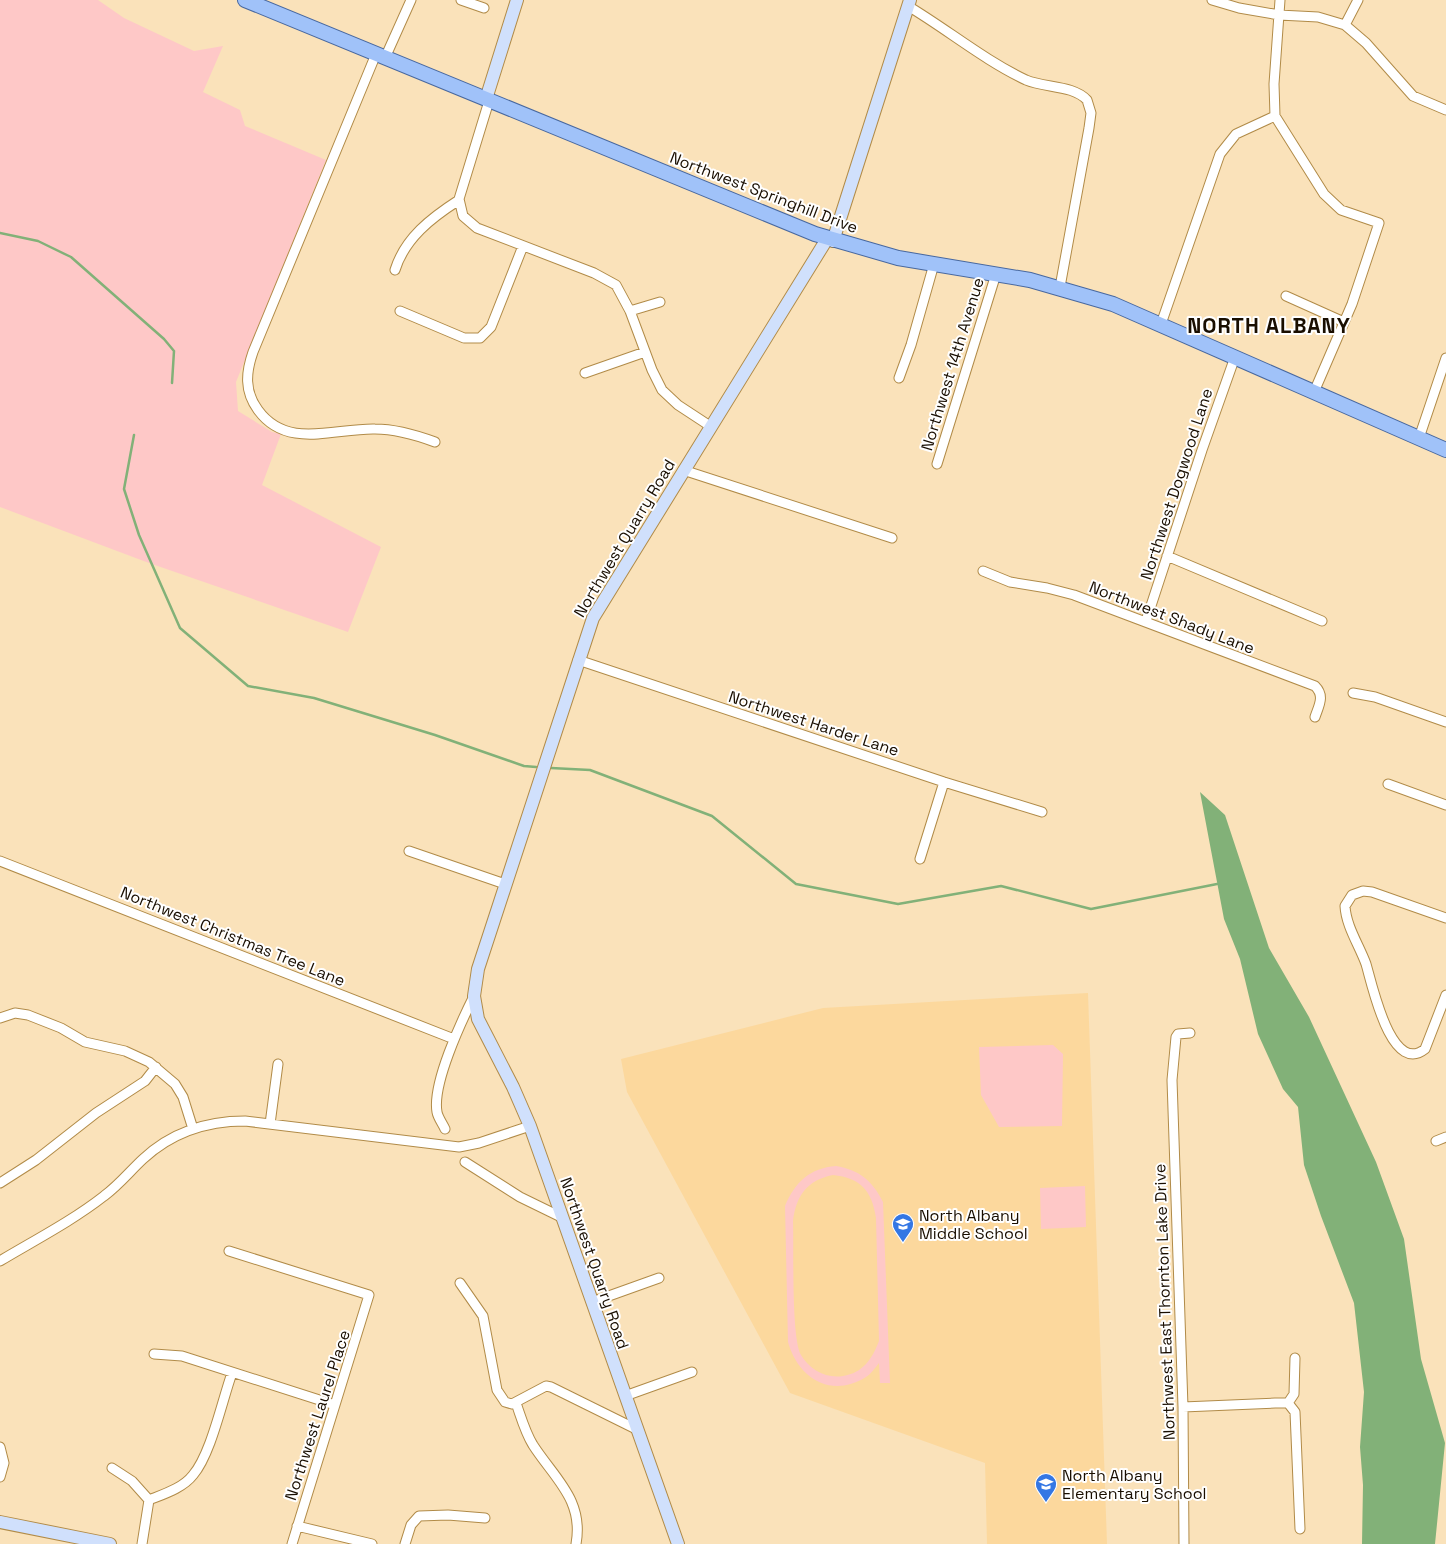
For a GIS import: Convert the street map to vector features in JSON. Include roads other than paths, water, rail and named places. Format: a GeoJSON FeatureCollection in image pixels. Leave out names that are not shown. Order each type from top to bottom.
{"type":"FeatureCollection","features":[{"type":"Feature","properties":{"kind":"main road","name":"Northwest Springhill Drive"},"geometry":{"type":"LineString","coordinates":[[245,0],[830,240],[889,256],[1060,287],[1113,304],[1446,450]]}},
{"type":"Feature","properties":{"kind":"street"},"geometry":{"type":"LineString","coordinates":[[411,0],[380,56],[302,234],[249,363],[247,383],[254,405],[270,424],[293,434],[318,435],[347,430],[378,429],[407,433],[435,442]]}},
{"type":"Feature","properties":{"kind":"street"},"geometry":{"type":"LineString","coordinates":[[461,0],[484,8]]}},
{"type":"Feature","properties":{"kind":"street"},"geometry":{"type":"LineString","coordinates":[[517,0],[459,200],[463,216],[469,223],[486,233],[606,278],[616,285],[630,311],[656,380],[669,397],[710,426]]}},
{"type":"Feature","properties":{"kind":"street"},"geometry":{"type":"LineString","coordinates":[[1212,0],[1239,8],[1279,15],[1318,18],[1344,25],[1366,43],[1413,96],[1446,110]]}},
{"type":"Feature","properties":{"kind":"street"},"geometry":{"type":"LineString","coordinates":[[1280,0],[1274,84],[1275,116],[1324,194],[1341,210],[1379,223],[1344,322],[1314,392]]}},
{"type":"Feature","properties":{"kind":"street"},"geometry":{"type":"LineString","coordinates":[[1344,25],[1358,0]]}},
{"type":"Feature","properties":{"kind":"street"},"geometry":{"type":"LineString","coordinates":[[909,3],[987,57],[1026,80],[1075,92],[1087,100],[1090,113],[1089,128],[1060,287]]}},
{"type":"Feature","properties":{"kind":"street","name":"Northwest Quarry Road"},"geometry":{"type":"LineString","coordinates":[[445,1130],[437,1113],[437,1098],[454,1040],[474,996],[478,968],[589,630],[605,597],[710,426],[830,240],[909,3]]}},
{"type":"Feature","properties":{"kind":"street"},"geometry":{"type":"LineString","coordinates":[[1161,324],[1220,154],[1236,134],[1275,116]]}},
{"type":"Feature","properties":{"kind":"street"},"geometry":{"type":"LineString","coordinates":[[395,270],[400,256],[413,238],[432,218],[459,200]]}},
{"type":"Feature","properties":{"kind":"street"},"geometry":{"type":"LineString","coordinates":[[400,311],[464,338],[480,338],[491,327],[523,246]]}},
{"type":"Feature","properties":{"kind":"street"},"geometry":{"type":"LineString","coordinates":[[898,378],[911,345],[934,264]]}},
{"type":"Feature","properties":{"kind":"street","name":"Northwest 14th Avenue"},"geometry":{"type":"LineString","coordinates":[[937,464],[996,274]]}},
{"type":"Feature","properties":{"kind":"street"},"geometry":{"type":"LineString","coordinates":[[1286,296],[1344,322]]}},
{"type":"Feature","properties":{"kind":"street"},"geometry":{"type":"LineString","coordinates":[[630,311],[660,302]]}},
{"type":"Feature","properties":{"kind":"street"},"geometry":{"type":"LineString","coordinates":[[585,373],[644,352]]}},
{"type":"Feature","properties":{"kind":"street","name":"Northwest Dogwood Lane"},"geometry":{"type":"LineString","coordinates":[[1146,621],[1202,450],[1235,357]]}},
{"type":"Feature","properties":{"kind":"street"},"geometry":{"type":"LineString","coordinates":[[1419,438],[1446,358]]}},
{"type":"Feature","properties":{"kind":"street"},"geometry":{"type":"LineString","coordinates":[[683,470],[892,538]]}},
{"type":"Feature","properties":{"kind":"street"},"geometry":{"type":"LineString","coordinates":[[1167,556],[1322,621]]}},
{"type":"Feature","properties":{"kind":"street","name":"Northwest Shady Lane"},"geometry":{"type":"LineString","coordinates":[[983,571],[1010,582],[1074,595],[1146,621],[1251,664],[1315,686],[1321,693],[1322,698],[1315,718]]}},
{"type":"Feature","properties":{"kind":"street","name":"Northwest Harder Lane"},"geometry":{"type":"LineString","coordinates":[[578,660],[944,782],[1042,812]]}},
{"type":"Feature","properties":{"kind":"street"},"geometry":{"type":"LineString","coordinates":[[1353,693],[1375,697],[1446,722]]}},
{"type":"Feature","properties":{"kind":"street"},"geometry":{"type":"LineString","coordinates":[[920,859],[944,782]]}},
{"type":"Feature","properties":{"kind":"street"},"geometry":{"type":"LineString","coordinates":[[1388,784],[1446,805]]}},
{"type":"Feature","properties":{"kind":"street"},"geometry":{"type":"LineString","coordinates":[[410,851],[505,884]]}},
{"type":"Feature","properties":{"kind":"street","name":"Northwest Christmas Tree Lane"},"geometry":{"type":"LineString","coordinates":[[0,861],[454,1040]]}},
{"type":"Feature","properties":{"kind":"street"},"geometry":{"type":"LineString","coordinates":[[1445,999],[1425,1049],[1416,1054],[1410,1054],[1399,1048],[1386,1027],[1345,906],[1347,900],[1357,892],[1372,892],[1446,918]]}},
{"type":"Feature","properties":{"kind":"street","name":"Northwest Quarry Road"},"geometry":{"type":"LineString","coordinates":[[474,996],[482,1028],[516,1094],[530,1126],[678,1544]]}},
{"type":"Feature","properties":{"kind":"street"},"geometry":{"type":"LineString","coordinates":[[0,1018],[15,1013],[28,1015],[61,1028],[85,1042],[124,1051],[156,1067],[175,1084],[185,1102],[193,1129]]}},
{"type":"Feature","properties":{"kind":"street","name":"Northwest East Thornton Lake Drive"},"geometry":{"type":"LineString","coordinates":[[1184,1544],[1183,1407],[1172,1060],[1178,1034],[1190,1033]]}},
{"type":"Feature","properties":{"kind":"street"},"geometry":{"type":"LineString","coordinates":[[270,1124],[278,1064]]}},
{"type":"Feature","properties":{"kind":"street"},"geometry":{"type":"LineString","coordinates":[[0,1183],[36,1160],[96,1113],[145,1081],[156,1067]]}},
{"type":"Feature","properties":{"kind":"street"},"geometry":{"type":"LineString","coordinates":[[0,1262],[99,1200],[155,1148],[193,1129],[234,1121],[458,1147],[479,1144],[530,1126]]}},
{"type":"Feature","properties":{"kind":"street"},"geometry":{"type":"LineString","coordinates":[[1436,1141],[1446,1137]]}},
{"type":"Feature","properties":{"kind":"street"},"geometry":{"type":"LineString","coordinates":[[465,1162],[520,1197],[561,1217]]}},
{"type":"Feature","properties":{"kind":"street","name":"Northwest Laurel Place"},"geometry":{"type":"LineString","coordinates":[[230,1251],[369,1294],[292,1544]]}},
{"type":"Feature","properties":{"kind":"street"},"geometry":{"type":"LineString","coordinates":[[592,1302],[658,1278]]}},
{"type":"Feature","properties":{"kind":"street"},"geometry":{"type":"LineString","coordinates":[[460,1283],[483,1316],[497,1390],[505,1402],[516,1403],[546,1386],[551,1387],[638,1430]]}},
{"type":"Feature","properties":{"kind":"street"},"geometry":{"type":"LineString","coordinates":[[154,1354],[182,1356],[335,1405]]}},
{"type":"Feature","properties":{"kind":"street"},"geometry":{"type":"LineString","coordinates":[[1288,1403],[1294,1394],[1295,1358]]}},
{"type":"Feature","properties":{"kind":"street"},"geometry":{"type":"LineString","coordinates":[[626,1396],[692,1372]]}},
{"type":"Feature","properties":{"kind":"street"},"geometry":{"type":"LineString","coordinates":[[149,1500],[174,1490],[193,1476],[206,1451],[232,1373]]}},
{"type":"Feature","properties":{"kind":"street"},"geometry":{"type":"LineString","coordinates":[[516,1403],[528,1436],[573,1503],[578,1521],[576,1544]]}},
{"type":"Feature","properties":{"kind":"street"},"geometry":{"type":"LineString","coordinates":[[1183,1407],[1288,1403]]}},
{"type":"Feature","properties":{"kind":"street"},"geometry":{"type":"LineString","coordinates":[[1288,1403],[1295,1412],[1300,1529]]}},
{"type":"Feature","properties":{"kind":"street"},"geometry":{"type":"LineString","coordinates":[[0,1447],[4,1463],[0,1477]]}},
{"type":"Feature","properties":{"kind":"street"},"geometry":{"type":"LineString","coordinates":[[112,1468],[132,1481],[149,1500]]}},
{"type":"Feature","properties":{"kind":"street"},"geometry":{"type":"LineString","coordinates":[[142,1542],[149,1500]]}},
{"type":"Feature","properties":{"kind":"street"},"geometry":{"type":"LineString","coordinates":[[405,1544],[412,1525],[419,1516],[448,1515],[485,1518]]}},
{"type":"Feature","properties":{"kind":"street"},"geometry":{"type":"LineString","coordinates":[[0,1522],[110,1544]]}},
{"type":"Feature","properties":{"kind":"street"},"geometry":{"type":"LineString","coordinates":[[297,1526],[372,1544]]}},
{"type":"Feature","properties":{"kind":"waterway"},"geometry":{"type":"LineString","coordinates":[[0,233],[38,241],[71,257],[164,339],[174,351],[172,383]]}},
{"type":"Feature","properties":{"kind":"waterway"},"geometry":{"type":"LineString","coordinates":[[134,435],[124,489],[139,535],[180,628],[248,686],[314,698],[435,735],[524,766],[536,767]]}},
{"type":"Feature","properties":{"kind":"waterway"},"geometry":{"type":"LineString","coordinates":[[551,768],[590,770],[712,816],[796,884],[898,904],[1001,886],[1091,909],[1217,884]]}},
{"type":"Feature","properties":{"kind":"place","name":"North Albany Middle School"},"geometry":{"type":"Point","coordinates":[903,1243]}},
{"type":"Feature","properties":{"kind":"place","name":"North Albany Elementary School"},"geometry":{"type":"Point","coordinates":[1046,1503]}},
{"type":"Feature","properties":{"kind":"district","name":"NORTH ALBANY"},"geometry":{"type":"Point","coordinates":[1269,326]}}]}
